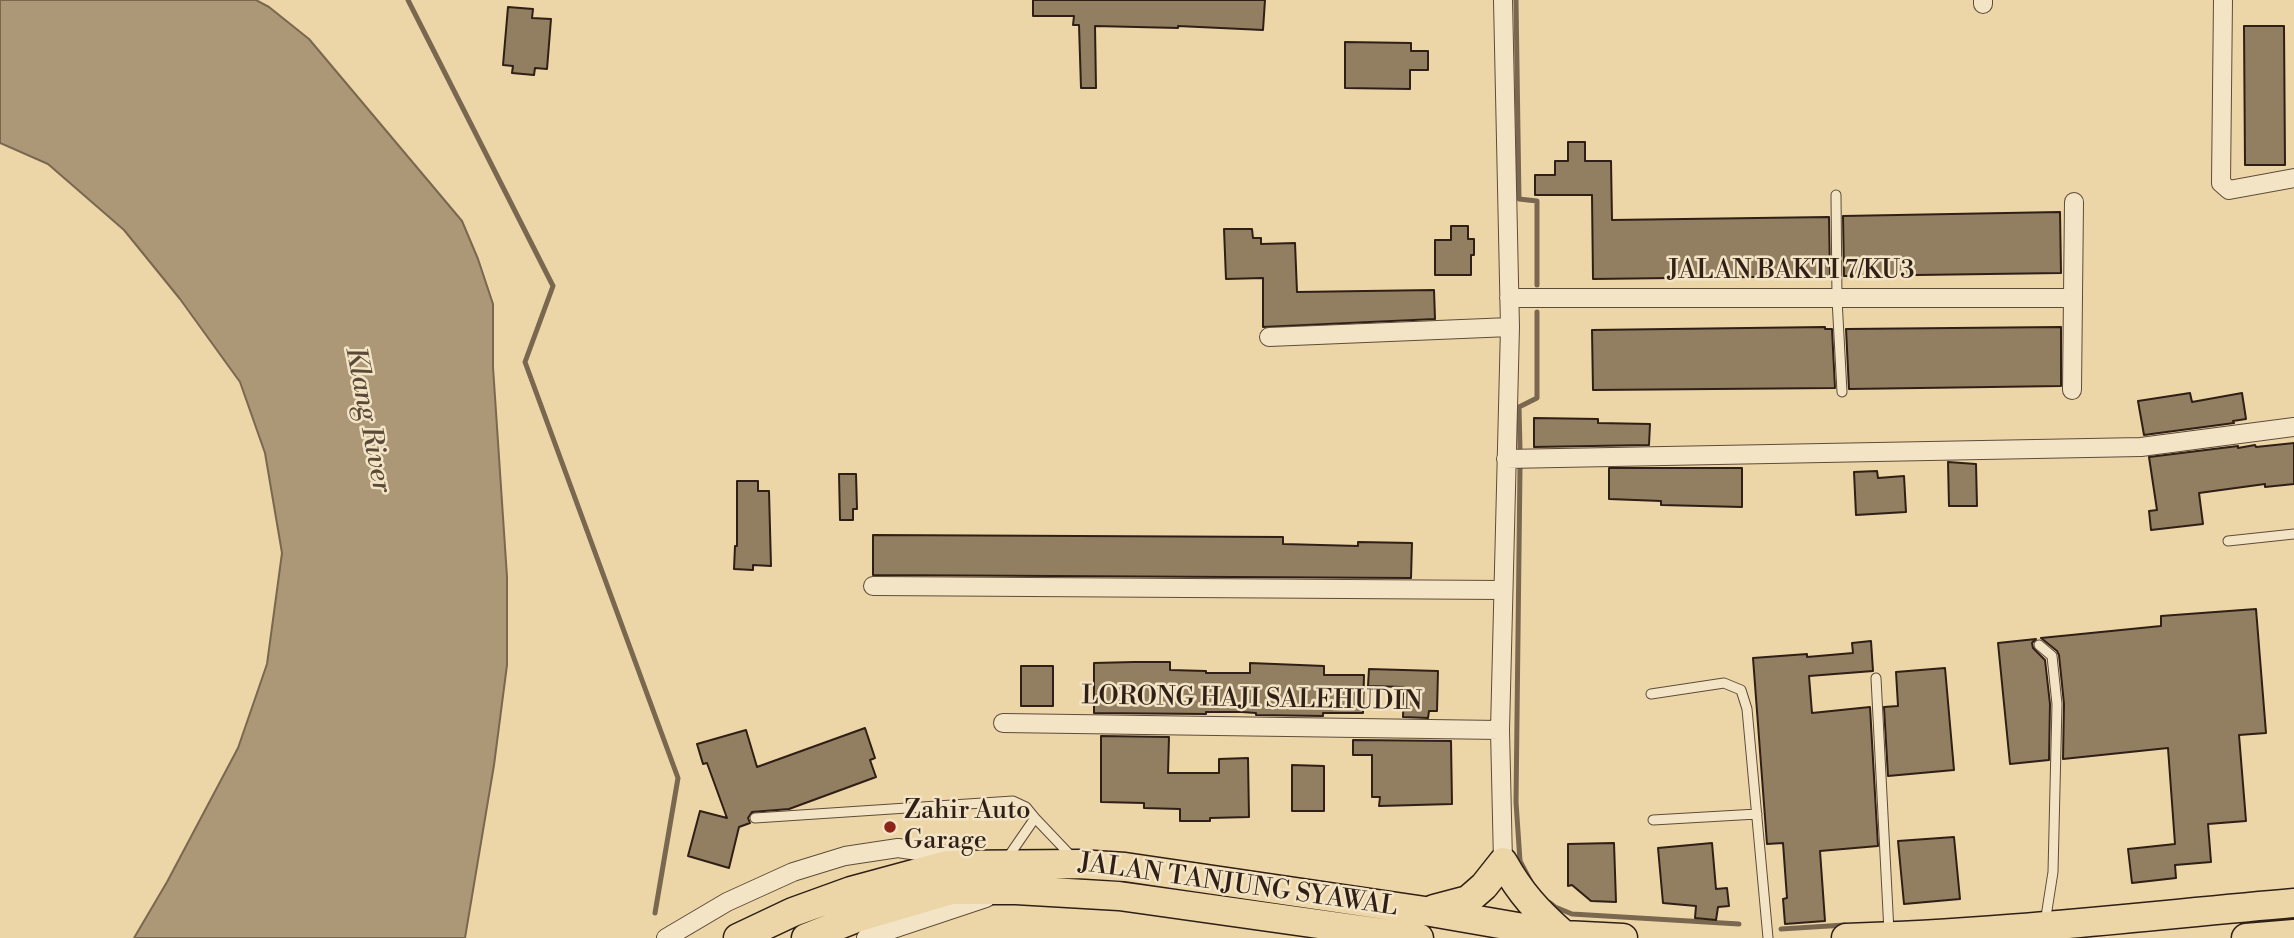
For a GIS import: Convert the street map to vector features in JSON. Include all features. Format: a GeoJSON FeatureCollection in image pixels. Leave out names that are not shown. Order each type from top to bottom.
{"type":"FeatureCollection","features":[{"type":"Feature","properties":{"kind":"main road"},"geometry":{"type":"LineString","coordinates":[[1416,931],[1468,900],[1484,886],[1503,862],[1516,886],[1533,908],[1564,935]]}},
{"type":"Feature","properties":{"kind":"main road","name":"JALAN TANJUNG SYAWAL"},"geometry":{"type":"LineString","coordinates":[[806,938],[859,917],[891,894],[947,865],[1003,864],[1125,867],[1416,931]]}},
{"type":"Feature","properties":{"kind":"main road","name":"JALAN TANJUNG SYAWAL"},"geometry":{"type":"LineString","coordinates":[[738,938],[793,912],[850,891],[891,894],[1016,890],[1119,896],[1416,931],[1623,938]]}},
{"type":"Feature","properties":{"kind":"main road"},"geometry":{"type":"LineString","coordinates":[[1846,938],[2045,925],[2294,903]]}},
{"type":"Feature","properties":{"kind":"main road"},"geometry":{"type":"LineString","coordinates":[[2246,938],[2294,934]]}},
{"type":"Feature","properties":{"kind":"street"},"geometry":{"type":"LineString","coordinates":[[1503,0],[1510,327],[1500,730],[1503,862]]}},
{"type":"Feature","properties":{"kind":"street"},"geometry":{"type":"LineString","coordinates":[[2223,0],[2221,183],[2229,190],[2294,178]]}},
{"type":"Feature","properties":{"kind":"street"},"geometry":{"type":"LineString","coordinates":[[2072,390],[2074,202]]}},
{"type":"Feature","properties":{"kind":"street","name":"JALAN BAKTI 7/KU3"},"geometry":{"type":"LineString","coordinates":[[1509,298],[2073,298]]}},
{"type":"Feature","properties":{"kind":"street"},"geometry":{"type":"LineString","coordinates":[[1269,337],[1510,327]]}},
{"type":"Feature","properties":{"kind":"street"},"geometry":{"type":"LineString","coordinates":[[1506,459],[2141,447],[2294,427]]}},
{"type":"Feature","properties":{"kind":"street"},"geometry":{"type":"LineString","coordinates":[[873,586],[1503,590]]}},
{"type":"Feature","properties":{"kind":"street","name":"LORONG HAJI SALEHUDIN"},"geometry":{"type":"LineString","coordinates":[[1003,723],[1500,730]]}},
{"type":"Feature","properties":{"kind":"street"},"geometry":{"type":"LineString","coordinates":[[666,938],[727,902],[793,872],[845,856],[898,848],[1003,864]]}},
{"type":"Feature","properties":{"kind":"street"},"geometry":{"type":"LineString","coordinates":[[866,938],[958,906],[1016,890]]}},
{"type":"Feature","properties":{"kind":"lane"},"geometry":{"type":"LineString","coordinates":[[1836,195],[1837,299],[1842,392]]}},
{"type":"Feature","properties":{"kind":"lane"},"geometry":{"type":"LineString","coordinates":[[2228,541],[2294,534]]}},
{"type":"Feature","properties":{"kind":"lane"},"geometry":{"type":"LineString","coordinates":[[2039,645],[2052,656],[2057,704],[2053,872],[2045,925]]}},
{"type":"Feature","properties":{"kind":"lane"},"geometry":{"type":"LineString","coordinates":[[1876,678],[1889,937]]}},
{"type":"Feature","properties":{"kind":"lane"},"geometry":{"type":"LineString","coordinates":[[1651,694],[1724,683],[1741,690],[1747,709],[1768,938]]}},
{"type":"Feature","properties":{"kind":"lane"},"geometry":{"type":"LineString","coordinates":[[755,818],[1013,801],[1026,807],[1078,864]]}},
{"type":"Feature","properties":{"kind":"lane"},"geometry":{"type":"LineString","coordinates":[[1653,820],[1756,814]]}},
{"type":"Feature","properties":{"kind":"lane"},"geometry":{"type":"LineString","coordinates":[[1003,864],[1035,818]]}},
{"type":"Feature","properties":{"kind":"water","name":"Klang River"},"geometry":{"type":"Polygon","coordinates":[[[0,0],[256,0],[309,39],[462,221],[493,304],[493,367],[507,577],[507,665],[494,765],[465,938],[134,938],[238,748],[267,664],[282,553],[265,453],[240,382],[180,299],[124,230],[48,164],[0,143],[0,0]]]}},
{"type":"Feature","properties":{"kind":"building"},"geometry":{"type":"Polygon","coordinates":[[[1033,0],[1265,0],[1263,30],[1095,26],[1096,88],[1081,88],[1079,25],[1073,25],[1074,16],[1033,16],[1033,0]]]}},
{"type":"Feature","properties":{"kind":"building"},"geometry":{"type":"Polygon","coordinates":[[[508,7],[533,9],[532,18],[551,19],[547,69],[535,68],[534,75],[512,73],[513,66],[503,65],[508,7]]]}},
{"type":"Feature","properties":{"kind":"building"},"geometry":{"type":"Polygon","coordinates":[[[2244,26],[2284,26],[2285,165],[2245,165],[2244,26]]]}},
{"type":"Feature","properties":{"kind":"building"},"geometry":{"type":"Polygon","coordinates":[[[1345,42],[1411,43],[1411,51],[1428,51],[1428,70],[1410,70],[1410,89],[1345,88],[1345,42]]]}},
{"type":"Feature","properties":{"kind":"building"},"geometry":{"type":"Polygon","coordinates":[[[1568,142],[1585,142],[1585,161],[1611,161],[1612,220],[1829,217],[1830,276],[1593,279],[1592,195],[1535,195],[1535,175],[1555,175],[1555,161],[1568,161],[1568,142]]]}},
{"type":"Feature","properties":{"kind":"building"},"geometry":{"type":"Polygon","coordinates":[[[2060,212],[2061,273],[1844,276],[1843,216],[2060,212]]]}},
{"type":"Feature","properties":{"kind":"building"},"geometry":{"type":"Polygon","coordinates":[[[1451,226],[1468,226],[1468,239],[1474,239],[1471,275],[1435,275],[1435,240],[1451,240],[1451,226]]]}},
{"type":"Feature","properties":{"kind":"building"},"geometry":{"type":"Polygon","coordinates":[[[1224,229],[1252,229],[1253,238],[1261,238],[1261,244],[1295,243],[1297,292],[1434,290],[1435,319],[1263,327],[1263,278],[1226,279],[1224,229]]]}},
{"type":"Feature","properties":{"kind":"building"},"geometry":{"type":"Polygon","coordinates":[[[2061,327],[2061,386],[1849,389],[1846,329],[2061,327]]]}},
{"type":"Feature","properties":{"kind":"building"},"geometry":{"type":"Polygon","coordinates":[[[1832,329],[1835,388],[1593,390],[1592,330],[1832,329]]]}},
{"type":"Feature","properties":{"kind":"building"},"geometry":{"type":"Polygon","coordinates":[[[2190,393],[2192,402],[2242,393],[2246,419],[2144,435],[2138,401],[2190,393]]]}},
{"type":"Feature","properties":{"kind":"building"},"geometry":{"type":"Polygon","coordinates":[[[1534,418],[1598,419],[1598,423],[1650,424],[1649,445],[1534,447],[1534,418]]]}},
{"type":"Feature","properties":{"kind":"building"},"geometry":{"type":"Polygon","coordinates":[[[2294,443],[2294,484],[2265,487],[2265,484],[2199,493],[2203,524],[2151,530],[2149,511],[2157,510],[2149,457],[2238,446],[2294,443]]]}},
{"type":"Feature","properties":{"kind":"building"},"geometry":{"type":"Polygon","coordinates":[[[1948,462],[1976,464],[1977,506],[1949,506],[1948,462]]]}},
{"type":"Feature","properties":{"kind":"building"},"geometry":{"type":"Polygon","coordinates":[[[1609,468],[1742,468],[1742,507],[1661,505],[1661,501],[1609,499],[1609,468]]]}},
{"type":"Feature","properties":{"kind":"building"},"geometry":{"type":"Polygon","coordinates":[[[1877,471],[1878,478],[1904,476],[1906,512],[1856,515],[1854,472],[1877,471]]]}},
{"type":"Feature","properties":{"kind":"building"},"geometry":{"type":"Polygon","coordinates":[[[839,474],[856,474],[857,509],[853,509],[853,520],[840,520],[839,474]]]}},
{"type":"Feature","properties":{"kind":"building"},"geometry":{"type":"Polygon","coordinates":[[[737,481],[758,481],[758,491],[769,491],[771,566],[753,565],[753,570],[734,569],[737,546],[737,481]]]}},
{"type":"Feature","properties":{"kind":"building"},"geometry":{"type":"Polygon","coordinates":[[[873,535],[1283,537],[1283,544],[1358,546],[1358,542],[1412,543],[1411,578],[873,575],[873,535]]]}},
{"type":"Feature","properties":{"kind":"building"},"geometry":{"type":"Polygon","coordinates":[[[2256,609],[2266,733],[2239,735],[2246,821],[2208,824],[2211,862],[2175,865],[2176,878],[2132,883],[2128,849],[2175,844],[2168,748],[2063,759],[2064,704],[2059,655],[2041,638],[2161,626],[2161,616],[2256,609]]]}},
{"type":"Feature","properties":{"kind":"building"},"geometry":{"type":"Polygon","coordinates":[[[2036,639],[2032,643],[2033,648],[2045,660],[2050,704],[2049,760],[2010,764],[1998,643],[2036,639]]]}},
{"type":"Feature","properties":{"kind":"building"},"geometry":{"type":"Polygon","coordinates":[[[1871,641],[1873,671],[1809,676],[1812,713],[1870,707],[1878,846],[1820,851],[1825,921],[1785,924],[1783,899],[1787,898],[1783,843],[1767,844],[1753,658],[1853,653],[1852,643],[1871,641]]]}},
{"type":"Feature","properties":{"kind":"building"},"geometry":{"type":"Polygon","coordinates":[[[1170,662],[1170,670],[1206,673],[1250,673],[1250,663],[1324,666],[1324,675],[1364,675],[1363,713],[1323,713],[1323,716],[1256,715],[1242,712],[1094,713],[1094,663],[1170,662]]]}},
{"type":"Feature","properties":{"kind":"building"},"geometry":{"type":"Polygon","coordinates":[[[1021,666],[1053,666],[1053,706],[1021,706],[1021,666]]]}},
{"type":"Feature","properties":{"kind":"building"},"geometry":{"type":"Polygon","coordinates":[[[1945,668],[1954,770],[1888,776],[1884,707],[1898,706],[1896,672],[1945,668]]]}},
{"type":"Feature","properties":{"kind":"building"},"geometry":{"type":"Polygon","coordinates":[[[1369,669],[1438,671],[1437,711],[1429,711],[1428,718],[1403,717],[1404,687],[1368,686],[1369,669]]]}},
{"type":"Feature","properties":{"kind":"building"},"geometry":{"type":"Polygon","coordinates":[[[865,728],[875,758],[870,760],[876,777],[789,809],[752,812],[748,818],[750,823],[739,827],[729,868],[688,856],[700,811],[727,818],[707,763],[703,764],[697,744],[746,730],[757,767],[865,728]]]}},
{"type":"Feature","properties":{"kind":"building"},"geometry":{"type":"Polygon","coordinates":[[[1101,736],[1169,737],[1168,773],[1219,773],[1219,759],[1248,758],[1249,817],[1180,821],[1180,809],[1144,808],[1144,803],[1101,802],[1101,736]]]}},
{"type":"Feature","properties":{"kind":"building"},"geometry":{"type":"Polygon","coordinates":[[[1353,740],[1451,741],[1452,804],[1379,806],[1380,797],[1372,797],[1372,755],[1353,755],[1353,740]]]}},
{"type":"Feature","properties":{"kind":"building"},"geometry":{"type":"Polygon","coordinates":[[[1292,765],[1324,766],[1324,811],[1292,811],[1292,765]]]}},
{"type":"Feature","properties":{"kind":"building"},"geometry":{"type":"Polygon","coordinates":[[[1954,837],[1960,899],[1904,904],[1898,841],[1954,837]]]}},
{"type":"Feature","properties":{"kind":"building"},"geometry":{"type":"Polygon","coordinates":[[[1614,843],[1616,902],[1591,901],[1572,885],[1568,886],[1568,844],[1614,843]]]}},
{"type":"Feature","properties":{"kind":"building"},"geometry":{"type":"Polygon","coordinates":[[[1712,843],[1716,889],[1727,888],[1729,906],[1718,907],[1716,920],[1695,918],[1696,906],[1663,903],[1658,848],[1712,843]]]}},
{"type":"Feature","properties":{"kind":"waterway"},"geometry":{"type":"LineString","coordinates":[[408,0],[553,286],[525,362],[678,778],[655,913]]}},
{"type":"Feature","properties":{"kind":"waterway"},"geometry":{"type":"LineString","coordinates":[[1516,0],[1519,199],[1537,201],[1537,285]]}},
{"type":"Feature","properties":{"kind":"waterway"},"geometry":{"type":"LineString","coordinates":[[1520,449],[1519,407],[1537,398],[1537,312]]}},
{"type":"Feature","properties":{"kind":"waterway"},"geometry":{"type":"LineString","coordinates":[[1520,468],[1516,802],[1520,861],[1530,880]]}},
{"type":"Feature","properties":{"kind":"waterway"},"geometry":{"type":"LineString","coordinates":[[1550,903],[1572,914],[1739,924]]}},
{"type":"Feature","properties":{"kind":"waterway"},"geometry":{"type":"LineString","coordinates":[[1781,929],[1845,925]]}},
{"type":"Feature","properties":{"kind":"place","name":"Zahir Auto Garage"},"geometry":{"type":"Point","coordinates":[890,827]}}]}
